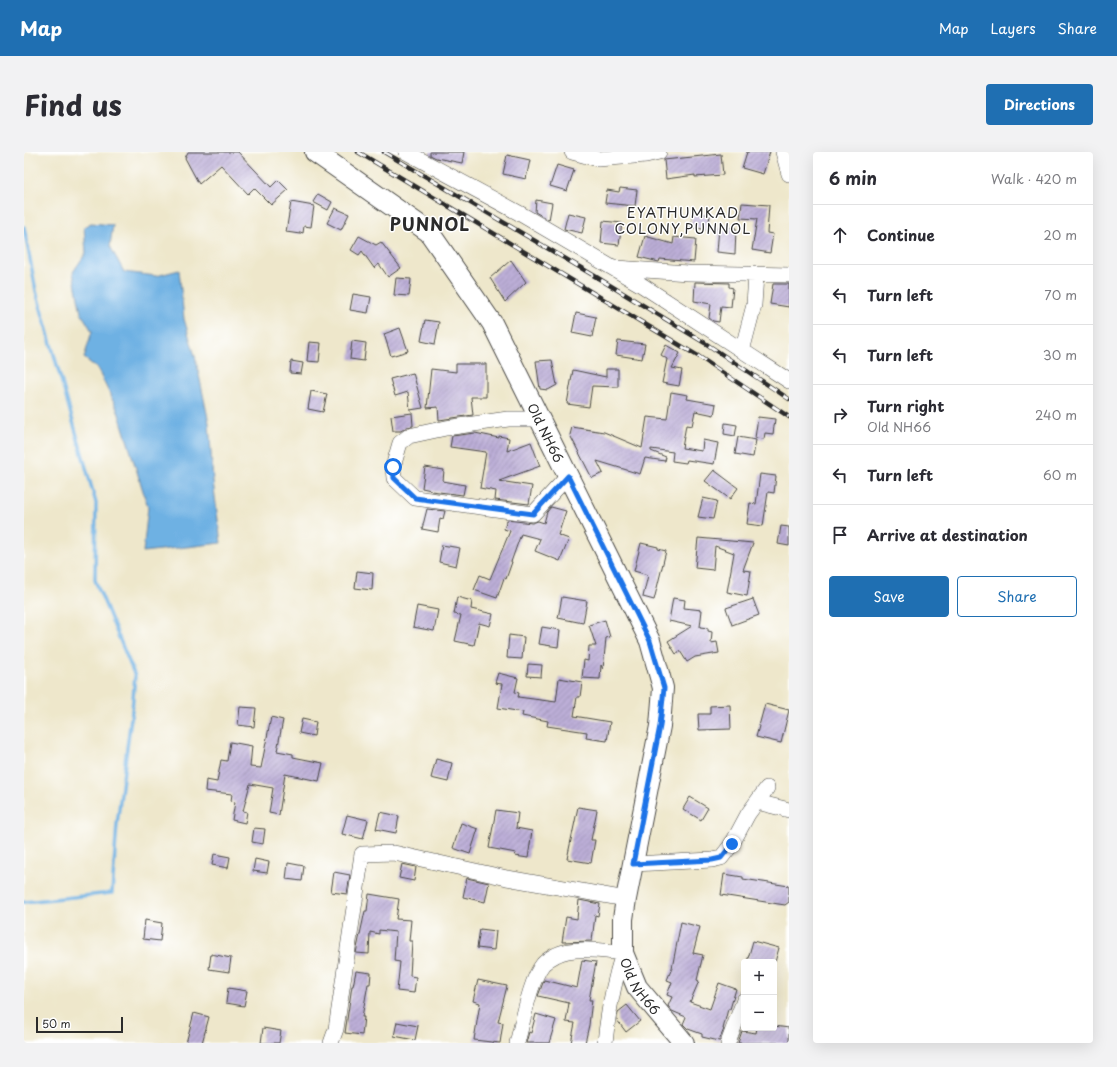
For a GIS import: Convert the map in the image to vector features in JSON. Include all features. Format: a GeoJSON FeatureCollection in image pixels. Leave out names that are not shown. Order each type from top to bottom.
{"type":"FeatureCollection","features":[{"type":"Feature","properties":{"kind":"main road","name":"Old NH66"},"geometry":{"type":"LineString","coordinates":[[322,154],[429,232],[492,323],[650,641],[664,688],[660,726],[626,899],[623,919],[623,953],[637,987],[684,1043]]}},
{"type":"Feature","properties":{"kind":"street"},"geometry":{"type":"LineString","coordinates":[[406,152],[519,213],[640,284],[789,381]]}},
{"type":"Feature","properties":{"kind":"street"},"geometry":{"type":"LineString","coordinates":[[572,152],[598,159],[646,155],[659,152]]}},
{"type":"Feature","properties":{"kind":"street"},"geometry":{"type":"LineString","coordinates":[[783,152],[789,174]]}},
{"type":"Feature","properties":{"kind":"street"},"geometry":{"type":"LineString","coordinates":[[613,268],[688,273],[789,276]]}},
{"type":"Feature","properties":{"kind":"street"},"geometry":{"type":"LineString","coordinates":[[742,351],[754,305],[756,275]]}},
{"type":"Feature","properties":{"kind":"street"},"geometry":{"type":"LineString","coordinates":[[541,419],[508,419],[446,428],[409,436],[400,443],[393,467],[394,478],[415,498],[533,514],[568,476]]}},
{"type":"Feature","properties":{"kind":"street"},"geometry":{"type":"LineString","coordinates":[[633,864],[712,860],[721,858],[732,844],[748,814],[767,788]]}},
{"type":"Feature","properties":{"kind":"street"},"geometry":{"type":"LineString","coordinates":[[757,802],[789,810]]}},
{"type":"Feature","properties":{"kind":"street"},"geometry":{"type":"LineString","coordinates":[[331,1043],[336,1029],[362,854],[394,853],[507,878],[626,899]]}},
{"type":"Feature","properties":{"kind":"street"},"geometry":{"type":"LineString","coordinates":[[517,1043],[534,981],[544,964],[557,954],[574,950],[601,950],[623,953],[614,980],[608,1012],[605,1043]]}},
{"type":"Feature","properties":{"kind":"street"},"geometry":{"type":"LineString","coordinates":[[728,1043],[741,1008]]}},
{"type":"Feature","properties":{"kind":"water"},"geometry":{"type":"Polygon","coordinates":[[[91,223],[113,225],[110,246],[124,272],[156,276],[179,270],[184,319],[195,356],[209,423],[213,481],[221,543],[143,552],[148,507],[118,411],[97,368],[84,358],[92,331],[81,313],[73,272],[86,253],[84,227],[91,223]]]}},
{"type":"Feature","properties":{"kind":"building"},"geometry":{"type":"Polygon","coordinates":[[[188,152],[238,152],[271,187],[278,180],[288,190],[271,205],[254,188],[248,194],[221,165],[199,184],[185,158],[188,152]]]}},
{"type":"Feature","properties":{"kind":"building"},"geometry":{"type":"Polygon","coordinates":[[[430,152],[464,152],[462,163],[436,158],[430,155],[430,152]]]}},
{"type":"Feature","properties":{"kind":"building"},"geometry":{"type":"Polygon","coordinates":[[[747,152],[770,152],[763,174],[742,168],[747,152]]]}},
{"type":"Feature","properties":{"kind":"building"},"geometry":{"type":"Polygon","coordinates":[[[721,154],[723,175],[695,177],[695,175],[666,179],[664,160],[721,154]]]}},
{"type":"Feature","properties":{"kind":"building"},"geometry":{"type":"Polygon","coordinates":[[[507,155],[530,160],[526,179],[503,174],[507,155]]]}},
{"type":"Feature","properties":{"kind":"building"},"geometry":{"type":"Polygon","coordinates":[[[557,165],[574,170],[567,191],[550,186],[557,165]]]}},
{"type":"Feature","properties":{"kind":"building"},"geometry":{"type":"Polygon","coordinates":[[[620,188],[637,190],[635,206],[605,203],[607,190],[619,192],[620,188]]]}},
{"type":"Feature","properties":{"kind":"building"},"geometry":{"type":"Polygon","coordinates":[[[318,194],[332,202],[328,210],[313,202],[318,194]]]}},
{"type":"Feature","properties":{"kind":"building"},"geometry":{"type":"Polygon","coordinates":[[[536,200],[552,203],[549,220],[535,212],[536,200]]]}},
{"type":"Feature","properties":{"kind":"building"},"geometry":{"type":"Polygon","coordinates":[[[291,202],[314,206],[311,227],[304,226],[303,233],[300,232],[300,234],[286,232],[291,202]]]}},
{"type":"Feature","properties":{"kind":"building"},"geometry":{"type":"Polygon","coordinates":[[[742,203],[769,205],[767,233],[773,234],[770,253],[752,250],[757,219],[740,218],[742,203]]]}},
{"type":"Feature","properties":{"kind":"building"},"geometry":{"type":"Polygon","coordinates":[[[335,208],[349,214],[341,230],[327,223],[335,208]]]}},
{"type":"Feature","properties":{"kind":"building"},"geometry":{"type":"Polygon","coordinates":[[[693,212],[710,215],[708,230],[690,227],[693,212]]]}},
{"type":"Feature","properties":{"kind":"building"},"geometry":{"type":"Polygon","coordinates":[[[568,213],[586,217],[582,233],[564,229],[568,213]]]}},
{"type":"Feature","properties":{"kind":"building"},"geometry":{"type":"Polygon","coordinates":[[[603,221],[622,223],[619,245],[601,243],[603,221]]]}},
{"type":"Feature","properties":{"kind":"building"},"geometry":{"type":"Polygon","coordinates":[[[719,227],[736,228],[735,254],[717,252],[719,227]]]}},
{"type":"Feature","properties":{"kind":"building"},"geometry":{"type":"Polygon","coordinates":[[[359,236],[376,245],[381,242],[401,268],[388,277],[379,264],[374,268],[362,251],[359,255],[351,250],[359,236]]]}},
{"type":"Feature","properties":{"kind":"building"},"geometry":{"type":"Polygon","coordinates":[[[645,236],[673,244],[674,237],[696,239],[694,262],[660,259],[659,262],[639,257],[645,236]]]}},
{"type":"Feature","properties":{"kind":"building"},"geometry":{"type":"Polygon","coordinates":[[[511,260],[526,282],[505,302],[490,278],[511,260]]]}},
{"type":"Feature","properties":{"kind":"building"},"geometry":{"type":"Polygon","coordinates":[[[396,278],[411,279],[409,296],[394,295],[396,278]]]}},
{"type":"Feature","properties":{"kind":"building"},"geometry":{"type":"Polygon","coordinates":[[[695,282],[729,283],[729,287],[733,288],[731,307],[721,306],[719,322],[713,321],[709,318],[711,304],[694,301],[695,282]]]}},
{"type":"Feature","properties":{"kind":"building"},"geometry":{"type":"Polygon","coordinates":[[[773,284],[789,284],[789,307],[770,304],[773,284]]]}},
{"type":"Feature","properties":{"kind":"building"},"geometry":{"type":"Polygon","coordinates":[[[353,294],[371,297],[368,313],[350,310],[353,294]]]}},
{"type":"Feature","properties":{"kind":"building"},"geometry":{"type":"Polygon","coordinates":[[[576,313],[596,317],[592,337],[572,333],[576,313]]]}},
{"type":"Feature","properties":{"kind":"building"},"geometry":{"type":"Polygon","coordinates":[[[425,320],[439,322],[435,344],[421,341],[425,320]]]}},
{"type":"Feature","properties":{"kind":"building"},"geometry":{"type":"Polygon","coordinates":[[[400,328],[408,351],[391,356],[384,334],[400,328]]]}},
{"type":"Feature","properties":{"kind":"building"},"geometry":{"type":"Polygon","coordinates":[[[352,341],[366,343],[364,361],[350,359],[352,341]]]}},
{"type":"Feature","properties":{"kind":"building"},"geometry":{"type":"Polygon","coordinates":[[[618,341],[645,344],[642,359],[616,355],[618,341]]]}},
{"type":"Feature","properties":{"kind":"building"},"geometry":{"type":"Polygon","coordinates":[[[309,342],[321,343],[319,362],[307,361],[309,342]]]}},
{"type":"Feature","properties":{"kind":"building"},"geometry":{"type":"Polygon","coordinates":[[[666,345],[680,353],[672,368],[682,370],[679,386],[662,383],[667,359],[661,355],[666,345]]]}},
{"type":"Feature","properties":{"kind":"building"},"geometry":{"type":"Polygon","coordinates":[[[552,360],[557,385],[548,390],[540,389],[536,361],[552,360]]]}},
{"type":"Feature","properties":{"kind":"building"},"geometry":{"type":"Polygon","coordinates":[[[291,361],[303,363],[301,374],[290,373],[291,361]]]}},
{"type":"Feature","properties":{"kind":"building"},"geometry":{"type":"Polygon","coordinates":[[[456,364],[486,364],[486,397],[471,397],[473,415],[439,420],[438,407],[427,408],[431,369],[456,372],[456,364]]]}},
{"type":"Feature","properties":{"kind":"building"},"geometry":{"type":"Polygon","coordinates":[[[606,369],[618,369],[618,387],[592,386],[589,407],[567,404],[573,370],[606,377],[606,369]]]}},
{"type":"Feature","properties":{"kind":"building"},"geometry":{"type":"Polygon","coordinates":[[[413,373],[423,408],[410,410],[408,392],[395,396],[390,379],[413,373]]]}},
{"type":"Feature","properties":{"kind":"building"},"geometry":{"type":"Polygon","coordinates":[[[311,391],[327,394],[323,412],[308,409],[311,391]]]}},
{"type":"Feature","properties":{"kind":"building"},"geometry":{"type":"Polygon","coordinates":[[[671,392],[688,395],[687,399],[716,404],[714,415],[695,411],[692,426],[686,425],[682,448],[702,451],[703,440],[718,443],[714,464],[687,460],[686,463],[672,461],[673,452],[651,449],[651,451],[666,457],[665,461],[645,458],[640,474],[597,461],[603,473],[592,478],[570,435],[572,427],[604,432],[642,448],[647,417],[667,419],[671,392]]]}},
{"type":"Feature","properties":{"kind":"building"},"geometry":{"type":"Polygon","coordinates":[[[412,413],[413,426],[407,427],[401,431],[393,431],[391,416],[412,413]]]}},
{"type":"Feature","properties":{"kind":"building"},"geometry":{"type":"Polygon","coordinates":[[[758,417],[775,419],[773,434],[765,433],[764,439],[755,438],[758,417]]]}},
{"type":"Feature","properties":{"kind":"building"},"geometry":{"type":"Polygon","coordinates":[[[725,423],[737,425],[735,436],[724,434],[725,423]]]}},
{"type":"Feature","properties":{"kind":"building"},"geometry":{"type":"Polygon","coordinates":[[[475,433],[499,438],[499,436],[509,438],[507,451],[531,442],[540,466],[499,481],[532,486],[529,504],[495,500],[496,491],[480,488],[486,452],[450,447],[452,436],[475,433]]]}},
{"type":"Feature","properties":{"kind":"building"},"geometry":{"type":"Polygon","coordinates":[[[738,437],[756,440],[753,457],[735,454],[738,437]]]}},
{"type":"Feature","properties":{"kind":"building"},"geometry":{"type":"Polygon","coordinates":[[[425,467],[444,470],[443,481],[465,485],[463,495],[431,491],[422,488],[425,467]]]}},
{"type":"Feature","properties":{"kind":"building"},"geometry":{"type":"Polygon","coordinates":[[[714,470],[738,488],[730,499],[705,481],[714,470]]]}},
{"type":"Feature","properties":{"kind":"building"},"geometry":{"type":"Polygon","coordinates":[[[760,474],[776,476],[774,493],[768,492],[763,526],[747,524],[750,503],[756,504],[760,474]]]}},
{"type":"Feature","properties":{"kind":"building"},"geometry":{"type":"Polygon","coordinates":[[[703,498],[717,501],[713,519],[698,517],[703,498]]]}},
{"type":"Feature","properties":{"kind":"building"},"geometry":{"type":"Polygon","coordinates":[[[551,507],[566,511],[558,535],[569,539],[560,561],[535,551],[540,539],[521,534],[506,579],[504,578],[497,598],[474,590],[480,575],[490,579],[510,531],[504,529],[507,520],[532,523],[538,521],[544,523],[547,512],[551,507]]]}},
{"type":"Feature","properties":{"kind":"building"},"geometry":{"type":"Polygon","coordinates":[[[427,509],[445,511],[443,519],[440,518],[438,532],[422,529],[427,509]]]}},
{"type":"Feature","properties":{"kind":"building"},"geometry":{"type":"Polygon","coordinates":[[[781,526],[789,527],[789,546],[778,544],[781,526]]]}},
{"type":"Feature","properties":{"kind":"building"},"geometry":{"type":"Polygon","coordinates":[[[698,538],[753,543],[743,570],[751,571],[747,596],[727,592],[734,553],[715,546],[713,570],[695,568],[698,538]]]}},
{"type":"Feature","properties":{"kind":"building"},"geometry":{"type":"Polygon","coordinates":[[[641,543],[658,547],[658,549],[666,551],[654,600],[643,597],[648,575],[634,571],[641,543]]]}},
{"type":"Feature","properties":{"kind":"building"},"geometry":{"type":"Polygon","coordinates":[[[442,545],[460,548],[456,566],[439,562],[442,545]]]}},
{"type":"Feature","properties":{"kind":"building"},"geometry":{"type":"Polygon","coordinates":[[[357,571],[373,573],[372,590],[355,588],[357,571]]]}},
{"type":"Feature","properties":{"kind":"building"},"geometry":{"type":"Polygon","coordinates":[[[457,597],[472,601],[471,609],[493,614],[490,626],[479,623],[474,645],[455,641],[461,615],[454,614],[457,597]]]}},
{"type":"Feature","properties":{"kind":"building"},"geometry":{"type":"Polygon","coordinates":[[[562,597],[587,601],[583,623],[558,618],[562,597]]]}},
{"type":"Feature","properties":{"kind":"building"},"geometry":{"type":"Polygon","coordinates":[[[673,598],[685,600],[684,608],[702,610],[700,627],[708,628],[708,631],[712,632],[711,643],[717,642],[719,653],[695,657],[687,662],[680,651],[676,654],[668,641],[692,626],[669,621],[673,598]]]}},
{"type":"Feature","properties":{"kind":"building"},"geometry":{"type":"Polygon","coordinates":[[[753,599],[759,615],[732,625],[726,608],[753,599]]]}},
{"type":"Feature","properties":{"kind":"building"},"geometry":{"type":"Polygon","coordinates":[[[417,606],[438,610],[434,631],[413,627],[417,606]]]}},
{"type":"Feature","properties":{"kind":"building"},"geometry":{"type":"Polygon","coordinates":[[[605,620],[610,637],[606,638],[603,669],[601,665],[600,679],[582,678],[584,660],[588,661],[589,646],[596,646],[589,625],[605,620]]]}},
{"type":"Feature","properties":{"kind":"building"},"geometry":{"type":"Polygon","coordinates":[[[542,627],[560,630],[558,647],[539,644],[542,627]]]}},
{"type":"Feature","properties":{"kind":"building"},"geometry":{"type":"Polygon","coordinates":[[[509,635],[524,637],[522,659],[507,658],[509,635]]]}},
{"type":"Feature","properties":{"kind":"building"},"geometry":{"type":"Polygon","coordinates":[[[528,664],[542,665],[541,677],[527,676],[528,664]]]}},
{"type":"Feature","properties":{"kind":"building"},"geometry":{"type":"Polygon","coordinates":[[[498,673],[518,678],[515,692],[519,693],[518,697],[556,702],[559,678],[582,682],[580,697],[577,697],[574,716],[610,722],[607,741],[586,738],[587,732],[547,726],[548,721],[522,716],[523,712],[498,708],[502,684],[495,683],[498,673]]]}},
{"type":"Feature","properties":{"kind":"building"},"geometry":{"type":"Polygon","coordinates":[[[765,704],[789,710],[781,743],[756,737],[765,704]]]}},
{"type":"Feature","properties":{"kind":"building"},"geometry":{"type":"Polygon","coordinates":[[[730,705],[731,729],[699,730],[698,714],[710,714],[710,706],[730,705]]]}},
{"type":"Feature","properties":{"kind":"building"},"geometry":{"type":"Polygon","coordinates":[[[240,707],[256,708],[254,727],[238,725],[240,707]]]}},
{"type":"Feature","properties":{"kind":"building"},"geometry":{"type":"Polygon","coordinates":[[[271,717],[283,720],[277,751],[293,754],[293,757],[323,763],[319,781],[285,774],[279,815],[269,813],[273,788],[250,784],[243,811],[247,812],[245,823],[232,820],[235,802],[231,801],[232,794],[205,791],[206,780],[217,782],[221,760],[227,761],[230,742],[252,746],[250,767],[261,768],[271,717]]]}},
{"type":"Feature","properties":{"kind":"building"},"geometry":{"type":"Polygon","coordinates":[[[302,719],[316,722],[314,736],[299,733],[302,719]]]}},
{"type":"Feature","properties":{"kind":"building"},"geometry":{"type":"Polygon","coordinates":[[[436,759],[452,763],[448,782],[431,778],[436,759]]]}},
{"type":"Feature","properties":{"kind":"building"},"geometry":{"type":"Polygon","coordinates":[[[690,797],[708,808],[701,820],[683,809],[690,797]]]}},
{"type":"Feature","properties":{"kind":"building"},"geometry":{"type":"Polygon","coordinates":[[[578,807],[597,810],[591,840],[595,840],[591,863],[567,859],[578,807]]]}},
{"type":"Feature","properties":{"kind":"building"},"geometry":{"type":"Polygon","coordinates":[[[496,810],[518,813],[516,828],[532,831],[528,858],[515,856],[516,853],[489,848],[496,810]]]}},
{"type":"Feature","properties":{"kind":"building"},"geometry":{"type":"Polygon","coordinates":[[[380,812],[399,816],[396,833],[376,829],[380,812]]]}},
{"type":"Feature","properties":{"kind":"building"},"geometry":{"type":"Polygon","coordinates":[[[347,815],[368,820],[363,839],[342,834],[347,815]]]}},
{"type":"Feature","properties":{"kind":"building"},"geometry":{"type":"Polygon","coordinates":[[[461,823],[478,829],[470,854],[453,848],[461,823]]]}},
{"type":"Feature","properties":{"kind":"building"},"geometry":{"type":"Polygon","coordinates":[[[254,828],[265,829],[263,844],[252,842],[254,828]]]}},
{"type":"Feature","properties":{"kind":"building"},"geometry":{"type":"Polygon","coordinates":[[[214,854],[230,857],[228,868],[212,865],[214,854]]]}},
{"type":"Feature","properties":{"kind":"building"},"geometry":{"type":"Polygon","coordinates":[[[255,859],[269,862],[267,873],[253,871],[255,859]]]}},
{"type":"Feature","properties":{"kind":"building"},"geometry":{"type":"Polygon","coordinates":[[[288,863],[304,866],[302,881],[286,879],[288,863]]]}},
{"type":"Feature","properties":{"kind":"building"},"geometry":{"type":"Polygon","coordinates":[[[402,864],[416,867],[414,881],[399,878],[402,864]]]}},
{"type":"Feature","properties":{"kind":"building"},"geometry":{"type":"Polygon","coordinates":[[[334,872],[350,875],[347,894],[331,892],[334,872]]]}},
{"type":"Feature","properties":{"kind":"building"},"geometry":{"type":"Polygon","coordinates":[[[724,874],[743,877],[743,879],[789,886],[789,902],[785,905],[721,895],[724,874]]]}},
{"type":"Feature","properties":{"kind":"building"},"geometry":{"type":"Polygon","coordinates":[[[467,878],[489,883],[485,902],[463,897],[467,878]]]}},
{"type":"Feature","properties":{"kind":"building"},"geometry":{"type":"Polygon","coordinates":[[[369,894],[399,899],[396,919],[411,920],[409,941],[412,941],[410,976],[416,977],[414,993],[397,991],[400,962],[394,961],[396,932],[379,930],[379,934],[370,932],[369,954],[356,953],[365,911],[367,911],[369,894]]]}},
{"type":"Feature","properties":{"kind":"building"},"geometry":{"type":"Polygon","coordinates":[[[579,900],[600,904],[598,916],[595,915],[592,941],[562,942],[566,917],[577,919],[579,900]]]}},
{"type":"Feature","properties":{"kind":"building"},"geometry":{"type":"Polygon","coordinates":[[[145,920],[162,923],[160,941],[143,939],[145,920]]]}},
{"type":"Feature","properties":{"kind":"building"},"geometry":{"type":"Polygon","coordinates":[[[681,922],[700,927],[693,953],[703,955],[697,980],[699,981],[690,1002],[710,1009],[719,983],[736,989],[730,1009],[728,1009],[724,1029],[719,1041],[702,1037],[702,1034],[688,1029],[683,1024],[686,1017],[672,1011],[668,1006],[672,997],[667,995],[672,982],[667,980],[672,968],[681,922]]]}},
{"type":"Feature","properties":{"kind":"building"},"geometry":{"type":"Polygon","coordinates":[[[480,929],[496,931],[494,950],[477,948],[480,929]]]}},
{"type":"Feature","properties":{"kind":"building"},"geometry":{"type":"Polygon","coordinates":[[[753,941],[779,948],[776,959],[748,959],[753,941]]]}},
{"type":"Feature","properties":{"kind":"building"},"geometry":{"type":"Polygon","coordinates":[[[211,954],[231,958],[229,972],[209,969],[211,954]]]}},
{"type":"Feature","properties":{"kind":"building"},"geometry":{"type":"Polygon","coordinates":[[[582,960],[596,962],[589,1000],[592,1000],[589,1025],[585,1043],[571,1043],[575,1023],[566,1022],[569,1003],[538,996],[544,980],[577,988],[582,960]]]}},
{"type":"Feature","properties":{"kind":"building"},"geometry":{"type":"Polygon","coordinates":[[[356,971],[371,973],[370,984],[368,984],[362,1017],[364,1017],[362,1035],[345,1033],[352,986],[356,971]]]}},
{"type":"Feature","properties":{"kind":"building"},"geometry":{"type":"Polygon","coordinates":[[[478,980],[507,986],[498,1022],[503,1023],[500,1043],[474,1040],[480,1003],[473,1001],[478,980]]]}},
{"type":"Feature","properties":{"kind":"building"},"geometry":{"type":"Polygon","coordinates":[[[228,988],[247,991],[244,1006],[226,1003],[228,988]]]}},
{"type":"Feature","properties":{"kind":"building"},"geometry":{"type":"Polygon","coordinates":[[[627,1005],[640,1021],[626,1032],[617,1020],[618,1012],[627,1005]]]}},
{"type":"Feature","properties":{"kind":"building"},"geometry":{"type":"Polygon","coordinates":[[[194,1013],[209,1017],[202,1043],[186,1043],[194,1013]]]}},
{"type":"Feature","properties":{"kind":"building"},"geometry":{"type":"Polygon","coordinates":[[[536,1014],[556,1020],[549,1043],[526,1043],[529,1032],[531,1033],[536,1014]]]}},
{"type":"Feature","properties":{"kind":"building"},"geometry":{"type":"Polygon","coordinates":[[[397,1022],[418,1026],[415,1040],[394,1036],[397,1022]]]}},
{"type":"Feature","properties":{"kind":"building"},"geometry":{"type":"Polygon","coordinates":[[[777,1026],[789,1028],[789,1043],[738,1043],[742,1031],[756,1033],[756,1031],[777,1031],[777,1026]]]}},
{"type":"Feature","properties":{"kind":"building"},"geometry":{"type":"Polygon","coordinates":[[[263,1028],[281,1031],[279,1043],[261,1043],[263,1028]]]}},
{"type":"Feature","properties":{"kind":"waterway"},"geometry":{"type":"LineString","coordinates":[[24,227],[36,291],[96,503],[95,580],[135,676],[117,824],[112,893],[24,902]]}},
{"type":"Feature","properties":{"kind":"railway"},"geometry":{"type":"LineString","coordinates":[[358,152],[698,356],[789,417]]}},
{"type":"Feature","properties":{"kind":"railway"},"geometry":{"type":"LineString","coordinates":[[384,152],[705,343],[789,399]]}},
{"type":"Feature","properties":{"kind":"district","name":"EYATHUMKAD COLONY,PUNNOL"},"geometry":{"type":"Point","coordinates":[683,220]}},
{"type":"Feature","properties":{"kind":"district","name":"PUNNOL"},"geometry":{"type":"Point","coordinates":[430,224]}},
{"type":"Feature","properties":{"kind":"route"},"geometry":{"type":"LineString","coordinates":[[393,467],[394,478],[415,498],[533,514],[568,476],[650,641],[664,688],[660,726],[633,864],[712,860],[721,858],[732,844]]}}]}
